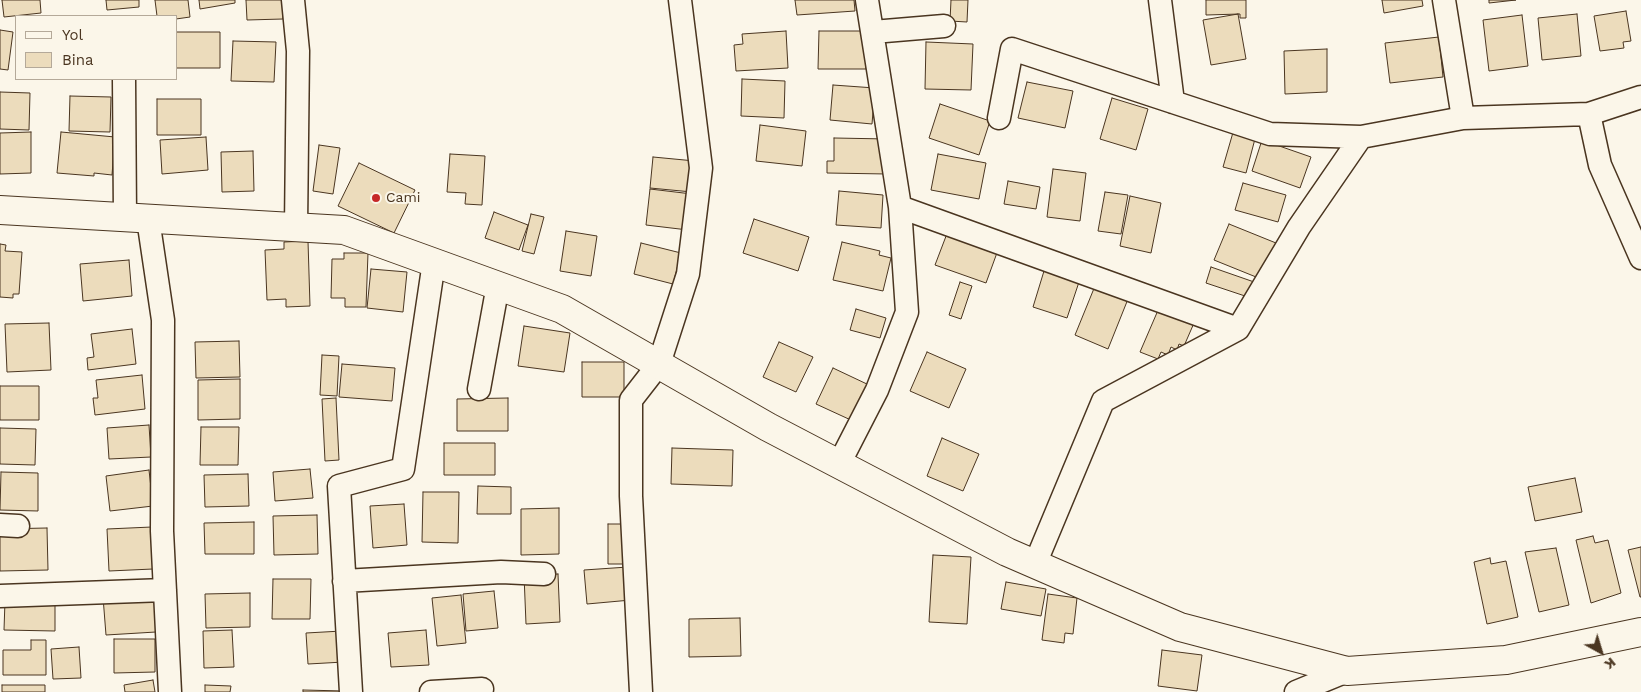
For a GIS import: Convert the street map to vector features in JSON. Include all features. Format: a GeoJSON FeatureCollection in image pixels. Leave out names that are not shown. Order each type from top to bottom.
{"type":"FeatureCollection","features":[{"type":"Feature","properties":{"kind":"street"},"geometry":{"type":"LineString","coordinates":[[293,0],[298,51],[296,227]]}},
{"type":"Feature","properties":{"kind":"street"},"geometry":{"type":"LineString","coordinates":[[641,692],[630,496],[631,400],[659,364],[688,274],[700,168],[680,0]]}},
{"type":"Feature","properties":{"kind":"street"},"geometry":{"type":"LineString","coordinates":[[839,464],[877,390],[907,312],[900,207],[868,0]]}},
{"type":"Feature","properties":{"kind":"street"},"geometry":{"type":"LineString","coordinates":[[1160,0],[1173,102]]}},
{"type":"Feature","properties":{"kind":"street"},"geometry":{"type":"LineString","coordinates":[[1444,0],[1463,118]]}},
{"type":"Feature","properties":{"kind":"street"},"geometry":{"type":"LineString","coordinates":[[873,32],[944,26]]}},
{"type":"Feature","properties":{"kind":"street"},"geometry":{"type":"LineString","coordinates":[[1000,118],[1012,49],[1270,134],[1361,137],[1463,118],[1589,114],[1641,96]]}},
{"type":"Feature","properties":{"kind":"street"},"geometry":{"type":"LineString","coordinates":[[124,80],[137,218],[163,320],[162,531],[170,692]]}},
{"type":"Feature","properties":{"kind":"street"},"geometry":{"type":"LineString","coordinates":[[1589,114],[1600,165],[1641,258]]}},
{"type":"Feature","properties":{"kind":"street"},"geometry":{"type":"LineString","coordinates":[[1036,564],[1103,401],[1238,329],[1299,227],[1361,137]]}},
{"type":"Feature","properties":{"kind":"street"},"geometry":{"type":"LineString","coordinates":[[900,207],[1238,329]]}},
{"type":"Feature","properties":{"kind":"street"},"geometry":{"type":"LineString","coordinates":[[0,210],[344,230],[562,308],[768,427],[1007,552],[1180,627],[1347,670],[1506,660],[1641,632]]}},
{"type":"Feature","properties":{"kind":"street"},"geometry":{"type":"LineString","coordinates":[[351,692],[339,486],[403,469],[434,262]]}},
{"type":"Feature","properties":{"kind":"street"},"geometry":{"type":"LineString","coordinates":[[478,389],[498,285]]}},
{"type":"Feature","properties":{"kind":"street"},"geometry":{"type":"LineString","coordinates":[[344,581],[502,572],[544,574]]}},
{"type":"Feature","properties":{"kind":"street"},"geometry":{"type":"LineString","coordinates":[[0,596],[165,590]]}},
{"type":"Feature","properties":{"kind":"street"},"geometry":{"type":"LineString","coordinates":[[1296,692],[1347,670]]}},
{"type":"Feature","properties":{"kind":"street"},"geometry":{"type":"LineString","coordinates":[[431,692],[482,688]]}},
{"type":"Feature","properties":{"kind":"building"},"geometry":{"type":"Polygon","coordinates":[[[2,0],[40,0],[41,13],[4,17],[2,0]]]}},
{"type":"Feature","properties":{"kind":"building"},"geometry":{"type":"Polygon","coordinates":[[[106,0],[139,0],[139,7],[107,10],[106,0]]]}},
{"type":"Feature","properties":{"kind":"building"},"geometry":{"type":"Polygon","coordinates":[[[155,0],[188,0],[190,17],[178,19],[178,15],[157,15],[155,0]]]}},
{"type":"Feature","properties":{"kind":"building"},"geometry":{"type":"Polygon","coordinates":[[[199,0],[235,0],[235,3],[200,9],[199,0]]]}},
{"type":"Feature","properties":{"kind":"building"},"geometry":{"type":"Polygon","coordinates":[[[246,0],[283,0],[283,19],[247,20],[246,0]]]}},
{"type":"Feature","properties":{"kind":"building"},"geometry":{"type":"Polygon","coordinates":[[[795,0],[854,0],[855,11],[797,15],[795,0]]]}},
{"type":"Feature","properties":{"kind":"building"},"geometry":{"type":"Polygon","coordinates":[[[951,0],[968,0],[967,22],[950,21],[951,0]]]}},
{"type":"Feature","properties":{"kind":"building"},"geometry":{"type":"Polygon","coordinates":[[[1206,0],[1246,0],[1246,18],[1240,18],[1240,14],[1206,15],[1206,0]]]}},
{"type":"Feature","properties":{"kind":"building"},"geometry":{"type":"Polygon","coordinates":[[[1382,0],[1422,0],[1423,6],[1384,13],[1382,0]]]}},
{"type":"Feature","properties":{"kind":"building"},"geometry":{"type":"Polygon","coordinates":[[[1489,0],[1516,0],[1489,3],[1489,0]]]}},
{"type":"Feature","properties":{"kind":"building"},"geometry":{"type":"Polygon","coordinates":[[[1626,11],[1631,41],[1623,42],[1624,48],[1600,51],[1594,16],[1626,11]]]}},
{"type":"Feature","properties":{"kind":"building"},"geometry":{"type":"Polygon","coordinates":[[[1238,14],[1246,59],[1211,65],[1203,20],[1238,14]]]}},
{"type":"Feature","properties":{"kind":"building"},"geometry":{"type":"Polygon","coordinates":[[[1577,14],[1581,56],[1542,60],[1538,18],[1577,14]]]}},
{"type":"Feature","properties":{"kind":"building"},"geometry":{"type":"Polygon","coordinates":[[[1522,15],[1528,66],[1489,71],[1483,20],[1522,15]]]}},
{"type":"Feature","properties":{"kind":"building"},"geometry":{"type":"Polygon","coordinates":[[[0,30],[13,32],[8,70],[0,69],[0,30]]]}},
{"type":"Feature","properties":{"kind":"building"},"geometry":{"type":"Polygon","coordinates":[[[786,31],[788,68],[736,71],[734,45],[743,44],[742,34],[786,31]]]}},
{"type":"Feature","properties":{"kind":"building"},"geometry":{"type":"Polygon","coordinates":[[[819,31],[866,31],[866,69],[818,69],[819,31]]]}},
{"type":"Feature","properties":{"kind":"building"},"geometry":{"type":"Polygon","coordinates":[[[178,32],[220,32],[220,68],[178,68],[178,32]]]}},
{"type":"Feature","properties":{"kind":"building"},"geometry":{"type":"Polygon","coordinates":[[[1439,37],[1443,77],[1390,83],[1385,43],[1439,37]]]}},
{"type":"Feature","properties":{"kind":"building"},"geometry":{"type":"Polygon","coordinates":[[[233,41],[276,42],[274,82],[231,81],[233,41]]]}},
{"type":"Feature","properties":{"kind":"building"},"geometry":{"type":"Polygon","coordinates":[[[926,42],[973,44],[971,90],[925,89],[926,42]]]}},
{"type":"Feature","properties":{"kind":"building"},"geometry":{"type":"Polygon","coordinates":[[[1327,49],[1327,92],[1285,94],[1284,51],[1327,49]]]}},
{"type":"Feature","properties":{"kind":"building"},"geometry":{"type":"Polygon","coordinates":[[[742,79],[785,81],[784,118],[741,116],[742,79]]]}},
{"type":"Feature","properties":{"kind":"building"},"geometry":{"type":"Polygon","coordinates":[[[1027,82],[1073,91],[1065,128],[1018,118],[1027,82]]]}},
{"type":"Feature","properties":{"kind":"building"},"geometry":{"type":"Polygon","coordinates":[[[833,85],[875,88],[872,124],[830,120],[833,85]]]}},
{"type":"Feature","properties":{"kind":"building"},"geometry":{"type":"Polygon","coordinates":[[[0,92],[30,93],[29,130],[0,129],[0,92]]]}},
{"type":"Feature","properties":{"kind":"building"},"geometry":{"type":"Polygon","coordinates":[[[70,96],[111,97],[110,132],[69,131],[70,96]]]}},
{"type":"Feature","properties":{"kind":"building"},"geometry":{"type":"Polygon","coordinates":[[[1112,98],[1148,109],[1136,150],[1100,139],[1112,98]]]}},
{"type":"Feature","properties":{"kind":"building"},"geometry":{"type":"Polygon","coordinates":[[[157,99],[201,99],[201,135],[157,135],[157,99]]]}},
{"type":"Feature","properties":{"kind":"building"},"geometry":{"type":"Polygon","coordinates":[[[940,104],[990,121],[979,155],[929,138],[940,104]]]}},
{"type":"Feature","properties":{"kind":"building"},"geometry":{"type":"Polygon","coordinates":[[[760,125],[806,131],[802,166],[756,161],[760,125]]]}},
{"type":"Feature","properties":{"kind":"building"},"geometry":{"type":"Polygon","coordinates":[[[1234,129],[1256,135],[1246,173],[1223,167],[1234,129]]]}},
{"type":"Feature","properties":{"kind":"building"},"geometry":{"type":"Polygon","coordinates":[[[31,132],[31,173],[0,174],[0,133],[31,132]]]}},
{"type":"Feature","properties":{"kind":"building"},"geometry":{"type":"Polygon","coordinates":[[[61,132],[115,137],[112,175],[94,173],[94,176],[57,173],[61,132]]]}},
{"type":"Feature","properties":{"kind":"building"},"geometry":{"type":"Polygon","coordinates":[[[206,137],[208,170],[162,174],[160,140],[206,137]]]}},
{"type":"Feature","properties":{"kind":"building"},"geometry":{"type":"Polygon","coordinates":[[[834,138],[888,139],[887,174],[827,173],[827,161],[834,161],[834,138]]]}},
{"type":"Feature","properties":{"kind":"building"},"geometry":{"type":"Polygon","coordinates":[[[1262,140],[1311,157],[1300,188],[1252,171],[1262,140]]]}},
{"type":"Feature","properties":{"kind":"building"},"geometry":{"type":"Polygon","coordinates":[[[319,145],[340,148],[333,194],[313,191],[319,145]]]}},
{"type":"Feature","properties":{"kind":"building"},"geometry":{"type":"Polygon","coordinates":[[[253,151],[254,191],[222,192],[221,152],[253,151]]]}},
{"type":"Feature","properties":{"kind":"building"},"geometry":{"type":"Polygon","coordinates":[[[450,154],[485,156],[482,205],[465,204],[466,193],[447,192],[450,154]]]}},
{"type":"Feature","properties":{"kind":"building"},"geometry":{"type":"Polygon","coordinates":[[[938,154],[986,163],[979,199],[931,190],[938,154]]]}},
{"type":"Feature","properties":{"kind":"building"},"geometry":{"type":"Polygon","coordinates":[[[653,157],[695,161],[692,192],[650,188],[653,157]]]}},
{"type":"Feature","properties":{"kind":"building","name":"Cami"},"geometry":{"type":"Polygon","coordinates":[[[359,163],[415,190],[394,233],[338,206],[359,163]]]}},
{"type":"Feature","properties":{"kind":"building"},"geometry":{"type":"Polygon","coordinates":[[[1053,169],[1086,173],[1080,221],[1047,217],[1053,169]]]}},
{"type":"Feature","properties":{"kind":"building"},"geometry":{"type":"Polygon","coordinates":[[[1008,181],[1040,187],[1036,209],[1004,204],[1008,181]]]}},
{"type":"Feature","properties":{"kind":"building"},"geometry":{"type":"Polygon","coordinates":[[[1243,183],[1286,195],[1278,222],[1235,210],[1243,183]]]}},
{"type":"Feature","properties":{"kind":"building"},"geometry":{"type":"Polygon","coordinates":[[[650,189],[692,194],[688,230],[646,225],[650,189]]]}},
{"type":"Feature","properties":{"kind":"building"},"geometry":{"type":"Polygon","coordinates":[[[839,191],[883,195],[881,228],[836,225],[839,191]]]}},
{"type":"Feature","properties":{"kind":"building"},"geometry":{"type":"Polygon","coordinates":[[[1105,192],[1128,195],[1121,234],[1098,231],[1105,192]]]}},
{"type":"Feature","properties":{"kind":"building"},"geometry":{"type":"Polygon","coordinates":[[[1130,196],[1161,203],[1151,253],[1120,246],[1130,196]]]}},
{"type":"Feature","properties":{"kind":"building"},"geometry":{"type":"Polygon","coordinates":[[[494,212],[528,225],[519,250],[485,238],[494,212]]]}},
{"type":"Feature","properties":{"kind":"building"},"geometry":{"type":"Polygon","coordinates":[[[531,214],[544,217],[534,254],[522,251],[531,214]]]}},
{"type":"Feature","properties":{"kind":"building"},"geometry":{"type":"Polygon","coordinates":[[[754,219],[809,237],[798,271],[743,253],[754,219]]]}},
{"type":"Feature","properties":{"kind":"building"},"geometry":{"type":"Polygon","coordinates":[[[1229,224],[1276,243],[1261,279],[1214,260],[1229,224]]]}},
{"type":"Feature","properties":{"kind":"building"},"geometry":{"type":"Polygon","coordinates":[[[566,231],[597,236],[591,276],[560,271],[566,231]]]}},
{"type":"Feature","properties":{"kind":"building"},"geometry":{"type":"Polygon","coordinates":[[[948,231],[998,250],[986,283],[935,265],[948,231]]]}},
{"type":"Feature","properties":{"kind":"building"},"geometry":{"type":"Polygon","coordinates":[[[308,241],[310,306],[286,307],[286,299],[267,300],[265,250],[284,249],[284,242],[308,241]]]}},
{"type":"Feature","properties":{"kind":"building"},"geometry":{"type":"Polygon","coordinates":[[[842,242],[880,251],[879,255],[891,258],[883,291],[833,280],[842,242]]]}},
{"type":"Feature","properties":{"kind":"building"},"geometry":{"type":"Polygon","coordinates":[[[641,243],[681,253],[673,284],[634,274],[641,243]]]}},
{"type":"Feature","properties":{"kind":"building"},"geometry":{"type":"Polygon","coordinates":[[[0,244],[6,245],[5,251],[22,252],[19,294],[13,294],[13,298],[0,297],[0,244]]]}},
{"type":"Feature","properties":{"kind":"building"},"geometry":{"type":"Polygon","coordinates":[[[344,253],[368,253],[366,307],[345,307],[345,298],[331,298],[332,259],[344,259],[344,253]]]}},
{"type":"Feature","properties":{"kind":"building"},"geometry":{"type":"Polygon","coordinates":[[[129,260],[132,296],[83,301],[80,264],[129,260]]]}},
{"type":"Feature","properties":{"kind":"building"},"geometry":{"type":"Polygon","coordinates":[[[1211,267],[1257,283],[1251,298],[1206,283],[1211,267]]]}},
{"type":"Feature","properties":{"kind":"building"},"geometry":{"type":"Polygon","coordinates":[[[371,269],[407,272],[403,312],[367,308],[371,269]]]}},
{"type":"Feature","properties":{"kind":"building"},"geometry":{"type":"Polygon","coordinates":[[[1044,271],[1079,282],[1067,318],[1033,307],[1044,271]]]}},
{"type":"Feature","properties":{"kind":"building"},"geometry":{"type":"Polygon","coordinates":[[[960,282],[972,286],[961,319],[949,315],[960,282]]]}},
{"type":"Feature","properties":{"kind":"building"},"geometry":{"type":"Polygon","coordinates":[[[1095,286],[1128,299],[1108,349],[1075,335],[1095,286]]]}},
{"type":"Feature","properties":{"kind":"building"},"geometry":{"type":"Polygon","coordinates":[[[1159,308],[1194,323],[1184,346],[1179,344],[1177,350],[1171,347],[1168,355],[1161,352],[1158,359],[1140,352],[1159,308]]]}},
{"type":"Feature","properties":{"kind":"building"},"geometry":{"type":"Polygon","coordinates":[[[856,309],[886,318],[880,338],[850,330],[856,309]]]}},
{"type":"Feature","properties":{"kind":"building"},"geometry":{"type":"Polygon","coordinates":[[[49,323],[51,370],[7,372],[5,324],[49,323]]]}},
{"type":"Feature","properties":{"kind":"building"},"geometry":{"type":"Polygon","coordinates":[[[524,326],[570,333],[564,372],[518,366],[524,326]]]}},
{"type":"Feature","properties":{"kind":"building"},"geometry":{"type":"Polygon","coordinates":[[[132,329],[136,364],[88,370],[87,358],[94,357],[91,334],[132,329]]]}},
{"type":"Feature","properties":{"kind":"building"},"geometry":{"type":"Polygon","coordinates":[[[239,341],[240,377],[196,378],[195,342],[239,341]]]}},
{"type":"Feature","properties":{"kind":"building"},"geometry":{"type":"Polygon","coordinates":[[[779,342],[813,357],[796,392],[763,377],[779,342]]]}},
{"type":"Feature","properties":{"kind":"building"},"geometry":{"type":"Polygon","coordinates":[[[927,352],[966,369],[949,408],[910,391],[927,352]]]}},
{"type":"Feature","properties":{"kind":"building"},"geometry":{"type":"Polygon","coordinates":[[[322,355],[339,356],[337,396],[320,395],[322,355]]]}},
{"type":"Feature","properties":{"kind":"building"},"geometry":{"type":"Polygon","coordinates":[[[582,362],[624,362],[624,397],[582,397],[582,362]]]}},
{"type":"Feature","properties":{"kind":"building"},"geometry":{"type":"Polygon","coordinates":[[[342,364],[395,368],[392,401],[339,397],[342,364]]]}},
{"type":"Feature","properties":{"kind":"building"},"geometry":{"type":"Polygon","coordinates":[[[833,368],[869,385],[853,421],[816,404],[833,368]]]}},
{"type":"Feature","properties":{"kind":"building"},"geometry":{"type":"Polygon","coordinates":[[[142,375],[145,409],[95,415],[93,398],[98,398],[96,380],[142,375]]]}},
{"type":"Feature","properties":{"kind":"building"},"geometry":{"type":"Polygon","coordinates":[[[240,379],[240,419],[198,420],[198,380],[240,379]]]}},
{"type":"Feature","properties":{"kind":"building"},"geometry":{"type":"Polygon","coordinates":[[[0,386],[39,386],[39,420],[0,420],[0,386]]]}},
{"type":"Feature","properties":{"kind":"building"},"geometry":{"type":"Polygon","coordinates":[[[336,398],[339,460],[325,461],[322,399],[336,398]]]}},
{"type":"Feature","properties":{"kind":"building"},"geometry":{"type":"Polygon","coordinates":[[[508,398],[508,431],[457,431],[457,399],[508,398]]]}},
{"type":"Feature","properties":{"kind":"building"},"geometry":{"type":"Polygon","coordinates":[[[149,425],[151,457],[109,459],[107,428],[149,425]]]}},
{"type":"Feature","properties":{"kind":"building"},"geometry":{"type":"Polygon","coordinates":[[[201,427],[239,427],[238,465],[200,465],[201,427]]]}},
{"type":"Feature","properties":{"kind":"building"},"geometry":{"type":"Polygon","coordinates":[[[0,428],[36,429],[35,465],[0,464],[0,428]]]}},
{"type":"Feature","properties":{"kind":"building"},"geometry":{"type":"Polygon","coordinates":[[[942,438],[979,454],[963,491],[927,476],[942,438]]]}},
{"type":"Feature","properties":{"kind":"building"},"geometry":{"type":"Polygon","coordinates":[[[444,443],[495,443],[495,475],[444,475],[444,443]]]}},
{"type":"Feature","properties":{"kind":"building"},"geometry":{"type":"Polygon","coordinates":[[[672,448],[733,450],[732,486],[671,484],[672,448]]]}},
{"type":"Feature","properties":{"kind":"building"},"geometry":{"type":"Polygon","coordinates":[[[310,469],[313,498],[275,501],[273,472],[310,469]]]}},
{"type":"Feature","properties":{"kind":"building"},"geometry":{"type":"Polygon","coordinates":[[[149,470],[153,506],[110,511],[106,476],[149,470]]]}},
{"type":"Feature","properties":{"kind":"building"},"geometry":{"type":"Polygon","coordinates":[[[1,472],[38,473],[38,511],[0,510],[1,472]]]}},
{"type":"Feature","properties":{"kind":"building"},"geometry":{"type":"Polygon","coordinates":[[[248,474],[249,506],[205,507],[204,475],[248,474]]]}},
{"type":"Feature","properties":{"kind":"building"},"geometry":{"type":"Polygon","coordinates":[[[1575,478],[1582,512],[1535,521],[1528,487],[1575,478]]]}},
{"type":"Feature","properties":{"kind":"building"},"geometry":{"type":"Polygon","coordinates":[[[478,486],[511,487],[511,514],[477,514],[478,486]]]}},
{"type":"Feature","properties":{"kind":"building"},"geometry":{"type":"Polygon","coordinates":[[[423,492],[459,492],[458,543],[422,542],[423,492]]]}},
{"type":"Feature","properties":{"kind":"building"},"geometry":{"type":"Polygon","coordinates":[[[404,504],[407,545],[373,548],[370,506],[404,504]]]}},
{"type":"Feature","properties":{"kind":"building"},"geometry":{"type":"Polygon","coordinates":[[[559,508],[559,554],[521,555],[521,509],[559,508]]]}},
{"type":"Feature","properties":{"kind":"building"},"geometry":{"type":"Polygon","coordinates":[[[317,515],[318,554],[274,555],[273,516],[317,515]]]}},
{"type":"Feature","properties":{"kind":"building"},"geometry":{"type":"Polygon","coordinates":[[[254,522],[254,554],[205,554],[204,523],[254,522]]]}},
{"type":"Feature","properties":{"kind":"building"},"geometry":{"type":"Polygon","coordinates":[[[608,524],[628,524],[629,564],[608,564],[608,524]]]}},
{"type":"Feature","properties":{"kind":"building"},"geometry":{"type":"Polygon","coordinates":[[[152,527],[153,569],[109,571],[107,529],[152,527]]]}},
{"type":"Feature","properties":{"kind":"building"},"geometry":{"type":"Polygon","coordinates":[[[47,528],[48,570],[0,571],[0,529],[47,528]]]}},
{"type":"Feature","properties":{"kind":"building"},"geometry":{"type":"Polygon","coordinates":[[[1593,536],[1595,543],[1608,540],[1621,593],[1591,603],[1576,540],[1593,536]]]}},
{"type":"Feature","properties":{"kind":"building"},"geometry":{"type":"Polygon","coordinates":[[[1641,547],[1641,597],[1640,597],[1628,550],[1641,547]]]}},
{"type":"Feature","properties":{"kind":"building"},"geometry":{"type":"Polygon","coordinates":[[[1556,548],[1569,605],[1539,612],[1525,552],[1556,548]]]}},
{"type":"Feature","properties":{"kind":"building"},"geometry":{"type":"Polygon","coordinates":[[[933,555],[971,557],[967,624],[929,622],[933,555]]]}},
{"type":"Feature","properties":{"kind":"building"},"geometry":{"type":"Polygon","coordinates":[[[1490,558],[1491,564],[1506,561],[1518,617],[1487,624],[1474,562],[1490,558]]]}},
{"type":"Feature","properties":{"kind":"building"},"geometry":{"type":"Polygon","coordinates":[[[628,567],[631,600],[587,604],[584,570],[628,567]]]}},
{"type":"Feature","properties":{"kind":"building"},"geometry":{"type":"Polygon","coordinates":[[[558,574],[560,622],[526,624],[524,575],[558,574]]]}},
{"type":"Feature","properties":{"kind":"building"},"geometry":{"type":"Polygon","coordinates":[[[273,579],[311,579],[310,619],[272,619],[273,579]]]}},
{"type":"Feature","properties":{"kind":"building"},"geometry":{"type":"Polygon","coordinates":[[[1006,582],[1046,589],[1041,616],[1001,609],[1006,582]]]}},
{"type":"Feature","properties":{"kind":"building"},"geometry":{"type":"Polygon","coordinates":[[[494,591],[498,628],[466,631],[463,594],[494,591]]]}},
{"type":"Feature","properties":{"kind":"building"},"geometry":{"type":"Polygon","coordinates":[[[154,593],[156,632],[106,635],[103,597],[154,593]]]}},
{"type":"Feature","properties":{"kind":"building"},"geometry":{"type":"Polygon","coordinates":[[[250,593],[250,627],[206,628],[205,594],[250,593]]]}},
{"type":"Feature","properties":{"kind":"building"},"geometry":{"type":"Polygon","coordinates":[[[1048,594],[1077,598],[1073,634],[1065,633],[1064,643],[1042,640],[1048,594]]]}},
{"type":"Feature","properties":{"kind":"building"},"geometry":{"type":"Polygon","coordinates":[[[461,595],[466,643],[437,646],[432,598],[461,595]]]}},
{"type":"Feature","properties":{"kind":"building"},"geometry":{"type":"Polygon","coordinates":[[[5,601],[55,601],[55,631],[4,630],[5,601]]]}},
{"type":"Feature","properties":{"kind":"building"},"geometry":{"type":"Polygon","coordinates":[[[740,618],[741,656],[689,657],[689,619],[740,618]]]}},
{"type":"Feature","properties":{"kind":"building"},"geometry":{"type":"Polygon","coordinates":[[[232,630],[234,667],[204,668],[203,631],[232,630]]]}},
{"type":"Feature","properties":{"kind":"building"},"geometry":{"type":"Polygon","coordinates":[[[426,630],[429,665],[391,667],[388,633],[426,630]]]}},
{"type":"Feature","properties":{"kind":"building"},"geometry":{"type":"Polygon","coordinates":[[[342,631],[344,662],[308,664],[306,633],[342,631]]]}},
{"type":"Feature","properties":{"kind":"building"},"geometry":{"type":"Polygon","coordinates":[[[114,639],[155,639],[155,672],[114,673],[114,639]]]}},
{"type":"Feature","properties":{"kind":"building"},"geometry":{"type":"Polygon","coordinates":[[[31,640],[46,640],[46,675],[3,675],[3,650],[31,650],[31,640]]]}},
{"type":"Feature","properties":{"kind":"building"},"geometry":{"type":"Polygon","coordinates":[[[79,647],[81,678],[53,679],[51,649],[79,647]]]}},
{"type":"Feature","properties":{"kind":"building"},"geometry":{"type":"Polygon","coordinates":[[[1162,650],[1202,655],[1197,691],[1158,686],[1162,650]]]}},
{"type":"Feature","properties":{"kind":"building"},"geometry":{"type":"Polygon","coordinates":[[[153,680],[155,692],[125,692],[124,685],[153,680]]]}},
{"type":"Feature","properties":{"kind":"building"},"geometry":{"type":"Polygon","coordinates":[[[2,685],[45,685],[45,692],[2,692],[2,685]]]}},
{"type":"Feature","properties":{"kind":"building"},"geometry":{"type":"Polygon","coordinates":[[[205,685],[231,686],[230,692],[205,692],[205,685]]]}},
{"type":"Feature","properties":{"kind":"building"},"geometry":{"type":"Polygon","coordinates":[[[303,690],[344,691],[344,692],[303,692],[303,690]]]}},
{"type":"Feature","properties":{"kind":"place","name":"Cami"},"geometry":{"type":"Point","coordinates":[376,198]}}]}
